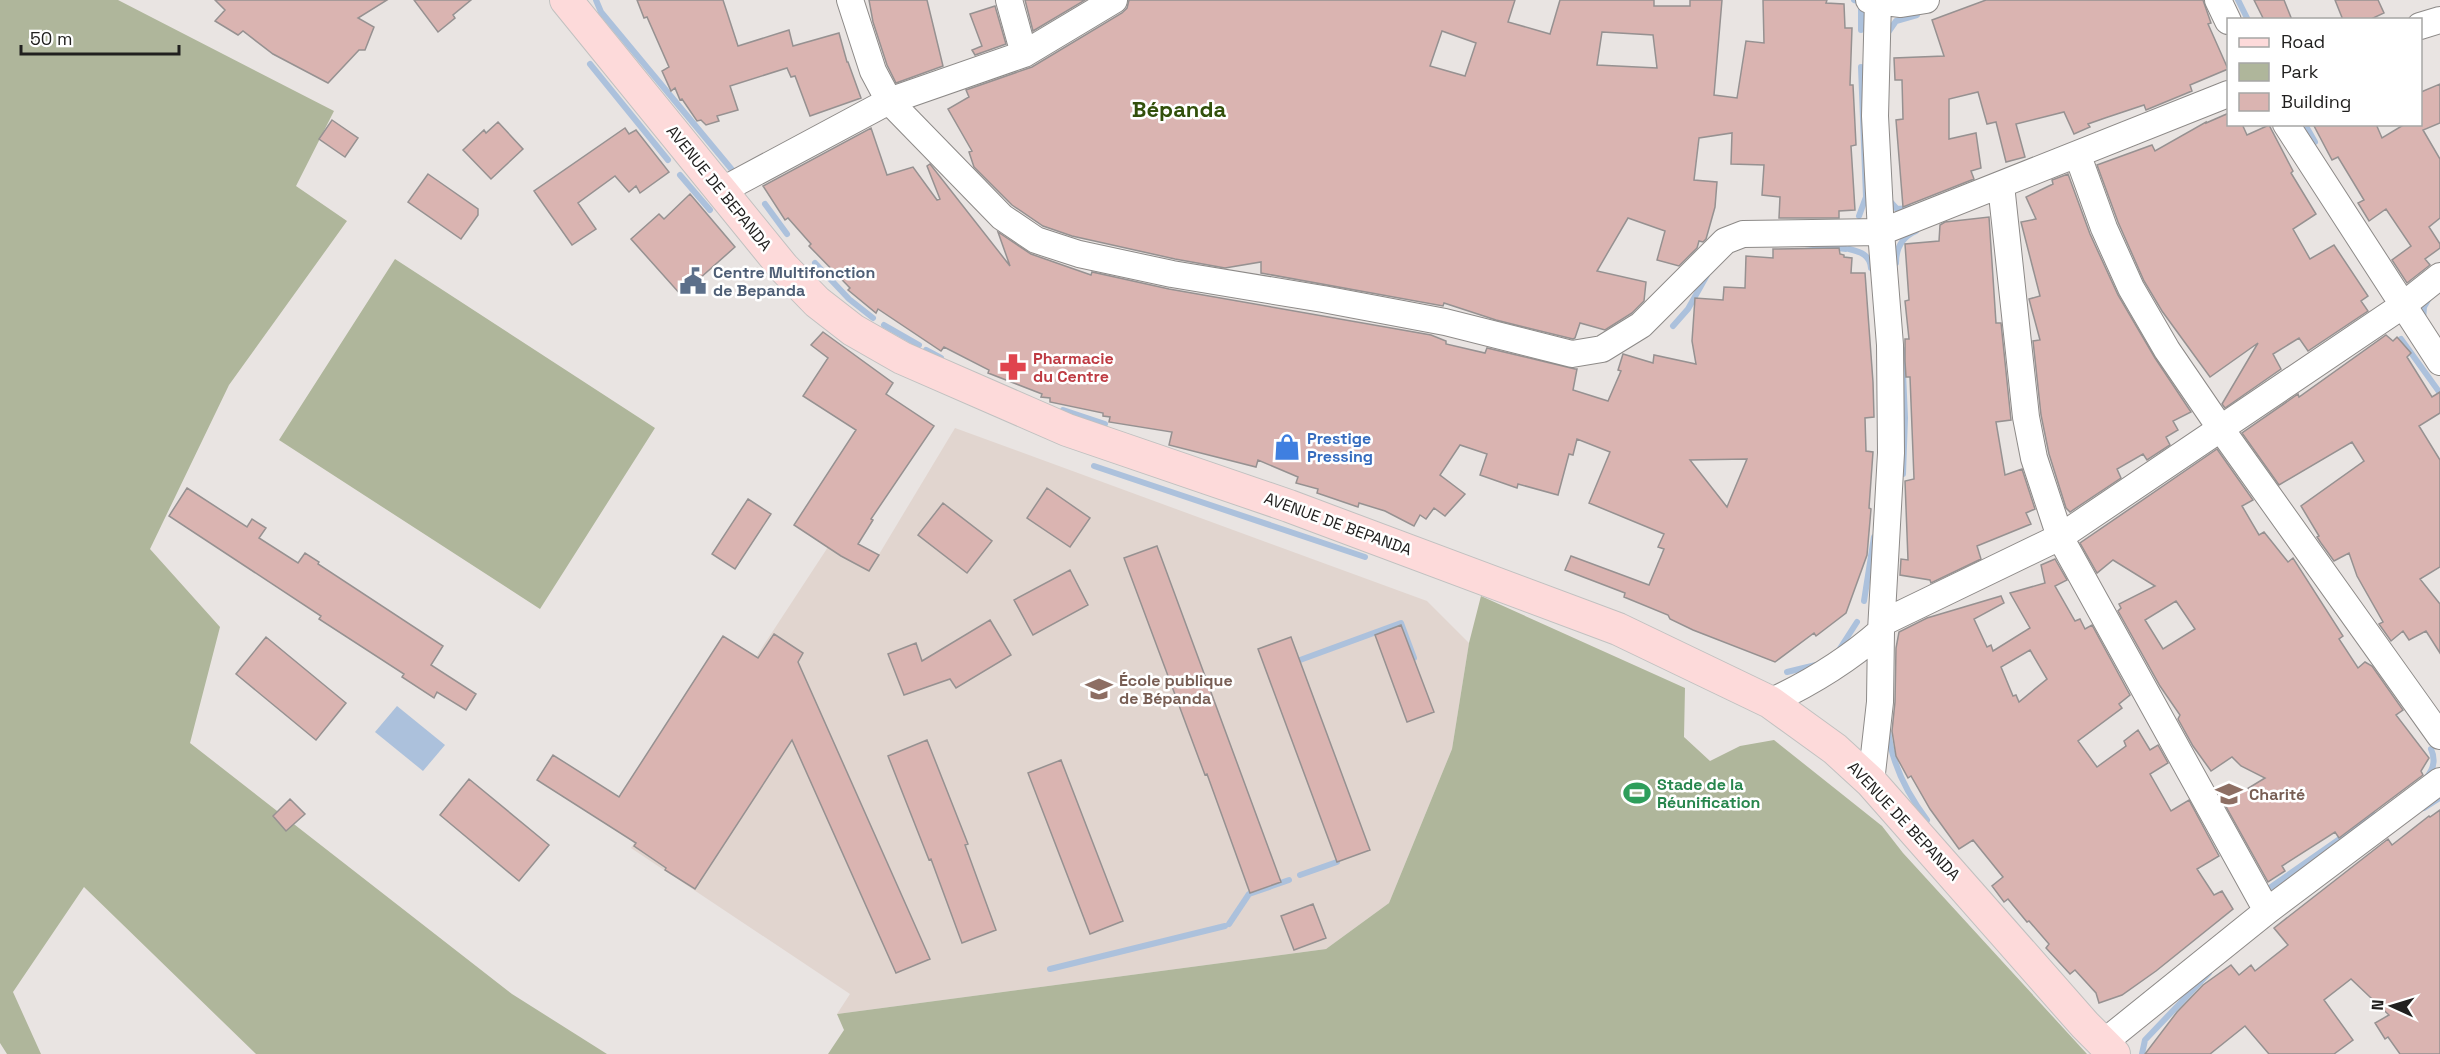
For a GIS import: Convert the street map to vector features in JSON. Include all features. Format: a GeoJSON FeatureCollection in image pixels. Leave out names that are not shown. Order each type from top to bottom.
{"type":"FeatureCollection","features":[{"type":"Feature","properties":{"kind":"main road","name":"AVENUE DE BEPANDA"},"geometry":{"type":"LineString","coordinates":[[566,0],[783,267],[817,302],[853,330],[902,358],[1067,430],[1289,506],[1609,625],[1688,660],[1770,702],[1835,749],[1871,782],[2109,1048]]}},
{"type":"Feature","properties":{"kind":"street"},"geometry":{"type":"LineString","coordinates":[[850,0],[873,71],[889,101],[1002,217],[1036,240],[1078,255],[1160,272],[1445,322],[1572,354],[1602,349],[1641,326],[1725,241],[1743,234],[1881,232],[2078,156],[2227,95]]}},
{"type":"Feature","properties":{"kind":"street"},"geometry":{"type":"LineString","coordinates":[[1010,0],[1024,54]]}},
{"type":"Feature","properties":{"kind":"street"},"geometry":{"type":"LineString","coordinates":[[722,191],[889,101],[1024,54],[1114,0]]}},
{"type":"Feature","properties":{"kind":"street"},"geometry":{"type":"LineString","coordinates":[[1871,782],[1880,702],[1881,627],[1891,453],[1890,345],[1875,116],[1875,1],[1901,4],[1926,0]]}},
{"type":"Feature","properties":{"kind":"street"},"geometry":{"type":"LineString","coordinates":[[2218,0],[2227,18]]}},
{"type":"Feature","properties":{"kind":"street"},"geometry":{"type":"LineString","coordinates":[[2422,26],[2440,20]]}},
{"type":"Feature","properties":{"kind":"street"},"geometry":{"type":"LineString","coordinates":[[2287,126],[2440,362]]}},
{"type":"Feature","properties":{"kind":"street"},"geometry":{"type":"LineString","coordinates":[[2078,156],[2104,228],[2131,288],[2167,350],[2440,736]]}},
{"type":"Feature","properties":{"kind":"street"},"geometry":{"type":"LineString","coordinates":[[2001,185],[2026,417],[2034,458],[2060,537],[2267,911]]}},
{"type":"Feature","properties":{"kind":"street"},"geometry":{"type":"LineString","coordinates":[[1770,702],[1809,684],[1859,651],[1881,627],[2060,537],[2402,306],[2440,276]]}},
{"type":"Feature","properties":{"kind":"street"},"geometry":{"type":"LineString","coordinates":[[2109,1048],[2267,911],[2440,782]]}},
{"type":"Feature","properties":{"kind":"shaded area","name":"École publique de Bépanda"},"geometry":{"type":"Polygon","coordinates":[[[955,428],[1427,601],[1469,643],[1452,749],[1389,903],[1326,949],[837,1014],[850,994],[631,848],[828,547],[869,571],[955,428]]]}},
{"type":"Feature","properties":{"kind":"green space"},"geometry":{"type":"Polygon","coordinates":[[[0,0],[118,0],[334,111],[296,186],[347,221],[229,385],[150,549],[220,627],[190,743],[512,994],[607,1054],[256,1054],[84,887],[13,992],[41,1054],[7,1054],[0,1043],[0,0]]]}},
{"type":"Feature","properties":{"kind":"green space"},"geometry":{"type":"Polygon","coordinates":[[[395,259],[655,428],[540,609],[279,440],[395,259]]]}},
{"type":"Feature","properties":{"kind":"green space","name":"Stade de la Réunification"},"geometry":{"type":"Polygon","coordinates":[[[1481,596],[1685,688],[1684,737],[1710,761],[1740,746],[1774,740],[1882,826],[1903,853],[2087,1054],[828,1054],[844,1030],[837,1014],[1326,949],[1389,903],[1452,749],[1469,643],[1481,596]]]}},
{"type":"Feature","properties":{"kind":"water"},"geometry":{"type":"Polygon","coordinates":[[[397,706],[445,745],[423,771],[375,732],[397,706]]]}},
{"type":"Feature","properties":{"kind":"building"},"geometry":{"type":"Polygon","coordinates":[[[215,0],[387,0],[358,18],[374,27],[365,50],[359,50],[328,83],[273,54],[243,31],[238,35],[215,21],[225,10],[215,0]]]}},
{"type":"Feature","properties":{"kind":"building"},"geometry":{"type":"Polygon","coordinates":[[[414,0],[471,0],[438,32],[414,0]]]}},
{"type":"Feature","properties":{"kind":"building"},"geometry":{"type":"Polygon","coordinates":[[[637,0],[723,0],[738,46],[789,30],[793,46],[839,33],[861,98],[810,116],[795,76],[791,77],[787,68],[730,86],[738,110],[717,116],[719,121],[706,125],[701,120],[697,121],[682,99],[680,100],[675,88],[671,91],[662,71],[669,67],[637,0]]]}},
{"type":"Feature","properties":{"kind":"building"},"geometry":{"type":"Polygon","coordinates":[[[869,0],[927,0],[943,66],[896,83],[887,65],[873,22],[869,0]]]}},
{"type":"Feature","properties":{"kind":"building"},"geometry":{"type":"Polygon","coordinates":[[[1025,0],[1085,0],[1033,31],[1025,0]]]}},
{"type":"Feature","properties":{"kind":"building"},"geometry":{"type":"Polygon","coordinates":[[[1129,0],[1515,0],[1508,22],[1550,34],[1560,0],[1654,0],[1654,6],[1690,6],[1690,0],[1722,0],[1714,95],[1737,98],[1746,41],[1764,43],[1763,0],[1827,0],[1826,3],[1844,4],[1845,28],[1852,28],[1850,85],[1853,85],[1856,145],[1851,146],[1855,210],[1839,211],[1839,218],[1779,218],[1780,197],[1762,195],[1764,165],[1731,164],[1732,133],[1699,138],[1694,180],[1717,182],[1715,207],[1706,239],[1703,242],[1699,241],[1697,248],[1679,266],[1657,260],[1665,231],[1628,218],[1597,271],[1646,282],[1644,301],[1632,313],[1605,330],[1580,323],[1573,339],[1496,320],[1444,303],[1443,306],[1261,273],[1261,262],[1225,268],[1072,236],[1043,226],[1012,205],[974,167],[969,152],[972,151],[948,109],[969,97],[966,90],[1032,67],[1127,8],[1129,0]],[[1442,31],[1430,66],[1465,76],[1476,43],[1442,31]],[[1602,32],[1597,65],[1657,68],[1653,35],[1602,32]]]}},
{"type":"Feature","properties":{"kind":"building"},"geometry":{"type":"Polygon","coordinates":[[[1986,0],[2203,0],[2211,23],[2208,24],[2227,69],[2190,85],[2192,91],[2146,110],[2144,105],[2088,124],[2090,127],[2074,134],[2064,112],[2016,124],[2025,157],[2006,162],[1996,122],[1987,124],[1978,92],[1949,99],[1949,139],[1976,133],[1981,168],[1971,171],[1974,179],[1903,207],[1896,120],[1903,119],[1902,80],[1895,80],[1894,58],[1944,56],[1932,20],[1986,0]]]}},
{"type":"Feature","properties":{"kind":"building"},"geometry":{"type":"Polygon","coordinates":[[[2254,0],[2284,0],[2291,18],[2263,18],[2254,0]]]}},
{"type":"Feature","properties":{"kind":"building"},"geometry":{"type":"Polygon","coordinates":[[[2335,0],[2378,0],[2384,13],[2373,18],[2342,18],[2335,0]]]}},
{"type":"Feature","properties":{"kind":"building"},"geometry":{"type":"Polygon","coordinates":[[[995,6],[1006,44],[975,55],[972,50],[982,46],[970,14],[995,6]]]}},
{"type":"Feature","properties":{"kind":"building"},"geometry":{"type":"Polygon","coordinates":[[[2440,84],[2440,123],[2423,130],[2440,159],[2440,218],[2429,227],[2440,244],[2440,248],[2425,259],[2430,265],[2407,283],[2392,260],[2411,246],[2386,209],[2369,221],[2358,203],[2364,200],[2338,157],[2332,160],[2314,126],[2377,126],[2382,138],[2402,126],[2422,126],[2422,92],[2440,84]]]}},
{"type":"Feature","properties":{"kind":"building"},"geometry":{"type":"Polygon","coordinates":[[[2227,114],[2227,126],[2243,126],[2247,135],[2270,126],[2293,171],[2291,173],[2316,214],[2293,229],[2310,259],[2334,245],[2368,296],[2361,301],[2368,311],[2308,351],[2299,338],[2273,354],[2281,369],[2225,408],[2222,404],[2258,343],[2210,377],[2162,311],[2144,281],[2118,222],[2097,165],[2152,145],[2155,151],[2227,114]]]}},
{"type":"Feature","properties":{"kind":"building"},"geometry":{"type":"Polygon","coordinates":[[[332,120],[358,138],[345,157],[319,139],[332,120]]]}},
{"type":"Feature","properties":{"kind":"building"},"geometry":{"type":"Polygon","coordinates":[[[498,122],[523,149],[491,179],[463,150],[484,130],[486,133],[498,122]]]}},
{"type":"Feature","properties":{"kind":"building"},"geometry":{"type":"Polygon","coordinates":[[[625,128],[629,134],[636,130],[669,172],[640,193],[636,186],[629,192],[615,176],[578,203],[596,229],[572,245],[534,191],[625,128]]]}},
{"type":"Feature","properties":{"kind":"building"},"geometry":{"type":"Polygon","coordinates":[[[871,128],[887,175],[913,167],[937,200],[940,199],[927,166],[930,164],[1010,266],[998,232],[1031,254],[1091,275],[1092,272],[1169,289],[1431,335],[1446,341],[1446,344],[1485,353],[1487,348],[1577,369],[1573,390],[1608,401],[1621,371],[1618,370],[1623,354],[1653,363],[1654,355],[1696,364],[1692,341],[1695,298],[1723,300],[1724,287],[1745,288],[1746,256],[1773,258],[1773,249],[1839,248],[1840,254],[1852,258],[1851,273],[1865,273],[1874,417],[1865,418],[1866,451],[1873,452],[1867,555],[1846,613],[1816,636],[1814,633],[1775,662],[1693,630],[1670,619],[1668,615],[1624,597],[1625,593],[1565,570],[1571,556],[1649,585],[1664,549],[1658,547],[1664,534],[1589,503],[1610,452],[1577,439],[1573,455],[1569,454],[1558,495],[1518,484],[1517,488],[1480,475],[1487,454],[1460,445],[1440,475],[1465,494],[1445,516],[1434,508],[1426,519],[1420,515],[1414,526],[1385,511],[1359,503],[1358,507],[1317,493],[1318,489],[1296,483],[1298,477],[1258,460],[1256,467],[1169,445],[1172,432],[1109,422],[1110,417],[1103,416],[1103,413],[1050,402],[1050,398],[1041,397],[1042,394],[988,373],[989,370],[944,347],[941,351],[878,309],[876,313],[848,290],[850,288],[809,246],[811,244],[788,218],[785,220],[763,186],[871,128]],[[1747,459],[1690,460],[1727,507],[1747,459]]]}},
{"type":"Feature","properties":{"kind":"building"},"geometry":{"type":"Polygon","coordinates":[[[428,174],[478,209],[478,215],[461,239],[408,202],[428,174]]]}},
{"type":"Feature","properties":{"kind":"building"},"geometry":{"type":"Polygon","coordinates":[[[2068,174],[2090,234],[2118,295],[2155,358],[2191,412],[2173,421],[2178,430],[2166,437],[2170,445],[2147,460],[2143,454],[2117,469],[2121,478],[2070,512],[2066,508],[2049,454],[2041,415],[2033,341],[2040,340],[2029,299],[2040,296],[2021,222],[2036,219],[2026,197],[2053,184],[2052,180],[2068,174]]]}},
{"type":"Feature","properties":{"kind":"building"},"geometry":{"type":"Polygon","coordinates":[[[690,194],[735,247],[681,295],[631,239],[659,214],[664,219],[690,194]]]}},
{"type":"Feature","properties":{"kind":"building"},"geometry":{"type":"Polygon","coordinates":[[[1989,217],[1996,323],[2001,323],[2011,420],[1996,422],[2005,475],[2022,469],[2035,509],[2026,513],[2031,524],[1977,546],[1981,559],[1931,583],[1930,580],[1900,575],[1901,559],[1908,560],[1905,481],[1914,479],[1910,377],[1906,377],[1905,361],[1905,339],[1909,339],[1905,301],[1909,300],[1905,244],[1939,241],[1940,225],[1945,222],[1989,217]]]}},
{"type":"Feature","properties":{"kind":"building"},"geometry":{"type":"Polygon","coordinates":[[[823,332],[893,383],[886,394],[934,426],[871,519],[873,520],[858,544],[879,555],[869,571],[841,556],[794,525],[856,430],[803,396],[828,358],[811,345],[823,332]]]}},
{"type":"Feature","properties":{"kind":"building"},"geometry":{"type":"Polygon","coordinates":[[[2386,335],[2393,341],[2397,337],[2411,353],[2407,357],[2432,397],[2440,392],[2440,413],[2419,426],[2440,460],[2440,567],[2420,579],[2440,604],[2440,653],[2426,631],[2409,640],[2403,631],[2391,641],[2379,624],[2383,622],[2357,576],[2349,553],[2334,561],[2317,537],[2319,536],[2301,506],[2364,461],[2352,442],[2279,485],[2242,433],[2298,394],[2299,397],[2386,335]]]}},
{"type":"Feature","properties":{"kind":"building"},"geometry":{"type":"Polygon","coordinates":[[[2217,449],[2253,500],[2242,506],[2259,535],[2264,532],[2288,562],[2293,558],[2343,636],[2339,639],[2358,668],[2365,662],[2372,666],[2403,710],[2396,715],[2429,758],[2421,771],[2423,775],[2339,838],[2335,832],[2282,866],[2285,871],[2268,882],[2224,803],[2265,778],[2241,766],[2232,757],[2211,771],[2193,746],[2178,719],[2180,715],[2160,686],[2118,611],[2121,608],[2119,604],[2155,586],[2113,560],[2097,573],[2080,543],[2217,449]],[[2176,601],[2145,620],[2163,649],[2195,629],[2176,601]]]}},
{"type":"Feature","properties":{"kind":"building"},"geometry":{"type":"Polygon","coordinates":[[[187,488],[247,527],[252,519],[266,528],[259,538],[298,563],[305,553],[319,562],[318,564],[443,646],[431,665],[476,694],[466,710],[437,692],[434,698],[402,677],[404,674],[319,619],[321,616],[169,516],[187,488]]]}},
{"type":"Feature","properties":{"kind":"building"},"geometry":{"type":"Polygon","coordinates":[[[1047,488],[1090,518],[1070,547],[1027,518],[1047,488]]]}},
{"type":"Feature","properties":{"kind":"building"},"geometry":{"type":"Polygon","coordinates":[[[748,499],[771,514],[735,569],[712,554],[748,499]]]}},
{"type":"Feature","properties":{"kind":"building"},"geometry":{"type":"Polygon","coordinates":[[[943,503],[992,541],[967,573],[918,535],[943,503]]]}},
{"type":"Feature","properties":{"kind":"building"},"geometry":{"type":"Polygon","coordinates":[[[1157,546],[1281,882],[1250,893],[1124,558],[1157,546]]]}},
{"type":"Feature","properties":{"kind":"building"},"geometry":{"type":"Polygon","coordinates":[[[2055,559],[2067,580],[2055,586],[2075,621],[2080,619],[2085,629],[2092,625],[2130,695],[2119,704],[2122,708],[2078,741],[2097,767],[2126,746],[2124,741],[2138,730],[2150,750],[2158,745],[2168,763],[2150,774],[2171,811],[2189,800],[2219,856],[2197,869],[2214,895],[2222,891],[2233,909],[2156,971],[2122,995],[2099,1003],[2096,993],[2075,970],[2070,974],[2046,948],[2049,944],[2029,921],[2027,922],[2008,899],[2004,902],[1992,886],[2003,877],[1973,840],[1959,849],[1930,809],[1911,776],[1908,778],[1896,756],[1892,731],[1896,648],[1899,632],[1927,618],[2001,596],[2004,603],[1974,619],[1987,647],[1991,645],[1993,651],[2030,628],[2010,593],[2045,583],[2041,565],[2055,559]],[[2030,650],[2001,667],[2013,696],[2016,695],[2019,702],[2047,679],[2030,650]]]}},
{"type":"Feature","properties":{"kind":"building"},"geometry":{"type":"Polygon","coordinates":[[[1070,570],[1088,605],[1033,635],[1014,600],[1070,570]]]}},
{"type":"Feature","properties":{"kind":"building"},"geometry":{"type":"Polygon","coordinates":[[[990,620],[1011,655],[956,688],[950,679],[904,695],[888,654],[916,643],[922,661],[990,620]]]}},
{"type":"Feature","properties":{"kind":"building"},"geometry":{"type":"Polygon","coordinates":[[[1401,625],[1434,712],[1407,722],[1375,635],[1401,625]]]}},
{"type":"Feature","properties":{"kind":"building"},"geometry":{"type":"Polygon","coordinates":[[[774,634],[803,653],[798,662],[930,959],[896,973],[792,740],[695,889],[634,846],[636,843],[537,780],[553,755],[619,797],[723,636],[758,658],[774,634]]]}},
{"type":"Feature","properties":{"kind":"building"},"geometry":{"type":"Polygon","coordinates":[[[266,637],[346,703],[316,740],[236,674],[266,637]]]}},
{"type":"Feature","properties":{"kind":"building"},"geometry":{"type":"Polygon","coordinates":[[[1291,637],[1370,850],[1337,862],[1258,649],[1291,637]]]}},
{"type":"Feature","properties":{"kind":"building"},"geometry":{"type":"Polygon","coordinates":[[[927,740],[968,844],[965,845],[996,930],[962,943],[931,859],[929,860],[888,756],[927,740]]]}},
{"type":"Feature","properties":{"kind":"building"},"geometry":{"type":"Polygon","coordinates":[[[1061,760],[1123,921],[1090,934],[1028,773],[1061,760]]]}},
{"type":"Feature","properties":{"kind":"building"},"geometry":{"type":"Polygon","coordinates":[[[469,779],[549,845],[519,881],[440,815],[469,779]]]}},
{"type":"Feature","properties":{"kind":"building"},"geometry":{"type":"Polygon","coordinates":[[[290,799],[305,814],[286,831],[273,816],[290,799]]]}},
{"type":"Feature","properties":{"kind":"building"},"geometry":{"type":"Polygon","coordinates":[[[2440,810],[2440,1054],[2400,1054],[2388,1037],[2385,1039],[2375,1023],[2389,1015],[2351,979],[2324,1000],[2353,1040],[2334,1054],[2269,1054],[2245,1026],[2210,1054],[2145,1054],[2177,1012],[2203,985],[2231,965],[2239,975],[2251,965],[2255,971],[2288,945],[2274,928],[2388,839],[2392,845],[2440,810]]]}},
{"type":"Feature","properties":{"kind":"building"},"geometry":{"type":"Polygon","coordinates":[[[1313,904],[1326,938],[1294,950],[1281,916],[1313,904]]]}},
{"type":"Feature","properties":{"kind":"waterway"},"geometry":{"type":"LineString","coordinates":[[596,0],[601,12],[733,171]]}},
{"type":"Feature","properties":{"kind":"waterway"},"geometry":{"type":"LineString","coordinates":[[1854,0],[1861,2],[1861,30]]}},
{"type":"Feature","properties":{"kind":"waterway"},"geometry":{"type":"LineString","coordinates":[[2238,0],[2247,18]]}},
{"type":"Feature","properties":{"kind":"waterway"},"geometry":{"type":"LineString","coordinates":[[1887,34],[1896,21],[1917,15]]}},
{"type":"Feature","properties":{"kind":"waterway"},"geometry":{"type":"LineString","coordinates":[[590,64],[668,160]]}},
{"type":"Feature","properties":{"kind":"waterway"},"geometry":{"type":"LineString","coordinates":[[1859,216],[1866,197],[1861,67]]}},
{"type":"Feature","properties":{"kind":"waterway"},"geometry":{"type":"LineString","coordinates":[[2307,128],[2315,142]]}},
{"type":"Feature","properties":{"kind":"waterway"},"geometry":{"type":"LineString","coordinates":[[680,175],[710,210]]}},
{"type":"Feature","properties":{"kind":"waterway"},"geometry":{"type":"LineString","coordinates":[[1889,200],[1897,209],[1910,208]]}},
{"type":"Feature","properties":{"kind":"waterway"},"geometry":{"type":"LineString","coordinates":[[765,204],[787,234]]}},
{"type":"Feature","properties":{"kind":"waterway"},"geometry":{"type":"LineString","coordinates":[[1896,263],[1901,244],[1907,236],[1916,231]]}},
{"type":"Feature","properties":{"kind":"waterway"},"geometry":{"type":"LineString","coordinates":[[1805,244],[1846,249]]}},
{"type":"Feature","properties":{"kind":"waterway"},"geometry":{"type":"LineString","coordinates":[[1849,249],[1864,255],[1869,260],[1871,268]]}},
{"type":"Feature","properties":{"kind":"waterway"},"geometry":{"type":"LineString","coordinates":[[815,263],[849,299],[873,318]]}},
{"type":"Feature","properties":{"kind":"waterway"},"geometry":{"type":"LineString","coordinates":[[1673,326],[1688,309],[1707,275]]}},
{"type":"Feature","properties":{"kind":"waterway"},"geometry":{"type":"LineString","coordinates":[[2423,320],[2424,307],[2429,298]]}},
{"type":"Feature","properties":{"kind":"waterway"},"geometry":{"type":"LineString","coordinates":[[884,325],[919,345]]}},
{"type":"Feature","properties":{"kind":"waterway"},"geometry":{"type":"LineString","coordinates":[[2401,339],[2440,393]]}},
{"type":"Feature","properties":{"kind":"waterway"},"geometry":{"type":"LineString","coordinates":[[1902,349],[1905,418],[1903,474]]}},
{"type":"Feature","properties":{"kind":"waterway"},"geometry":{"type":"LineString","coordinates":[[926,350],[941,358]]}},
{"type":"Feature","properties":{"kind":"waterway"},"geometry":{"type":"LineString","coordinates":[[1063,410],[1105,424]]}},
{"type":"Feature","properties":{"kind":"waterway"},"geometry":{"type":"LineString","coordinates":[[1094,466],[1365,557]]}},
{"type":"Feature","properties":{"kind":"waterway"},"geometry":{"type":"LineString","coordinates":[[1864,601],[1874,537]]}},
{"type":"Feature","properties":{"kind":"waterway"},"geometry":{"type":"LineString","coordinates":[[1839,650],[1857,622]]}},
{"type":"Feature","properties":{"kind":"waterway"},"geometry":{"type":"LineString","coordinates":[[1300,660],[1401,623],[1414,658]]}},
{"type":"Feature","properties":{"kind":"waterway"},"geometry":{"type":"LineString","coordinates":[[1787,672],[1816,665]]}},
{"type":"Feature","properties":{"kind":"waterway"},"geometry":{"type":"LineString","coordinates":[[1888,729],[1892,754],[1901,777],[1912,799],[1927,820]]}},
{"type":"Feature","properties":{"kind":"waterway"},"geometry":{"type":"LineString","coordinates":[[2426,778],[2433,764],[2431,749]]}},
{"type":"Feature","properties":{"kind":"waterway"},"geometry":{"type":"LineString","coordinates":[[2424,808],[2438,799]]}},
{"type":"Feature","properties":{"kind":"waterway"},"geometry":{"type":"LineString","coordinates":[[2271,887],[2374,815]]}},
{"type":"Feature","properties":{"kind":"waterway"},"geometry":{"type":"LineString","coordinates":[[1300,875],[1337,862]]}},
{"type":"Feature","properties":{"kind":"waterway"},"geometry":{"type":"LineString","coordinates":[[1229,924],[1249,894],[1289,880]]}},
{"type":"Feature","properties":{"kind":"waterway"},"geometry":{"type":"LineString","coordinates":[[1050,969],[1225,926]]}},
{"type":"Feature","properties":{"kind":"waterway"},"geometry":{"type":"LineString","coordinates":[[2142,1054],[2145,1040],[2209,973]]}},
{"type":"Feature","properties":{"kind":"place","name":"Centre Multifonction de Bepanda"},"geometry":{"type":"Point","coordinates":[693,281]}},
{"type":"Feature","properties":{"kind":"place","name":"Pharmacie du Centre"},"geometry":{"type":"Point","coordinates":[1013,367]}},
{"type":"Feature","properties":{"kind":"place","name":"Prestige Pressing"},"geometry":{"type":"Point","coordinates":[1287,447]}},
{"type":"Feature","properties":{"kind":"place","name":"École publique de Bépanda"},"geometry":{"type":"Point","coordinates":[1099,689]}},
{"type":"Feature","properties":{"kind":"place","name":"Stade de la Réunification"},"geometry":{"type":"Point","coordinates":[1637,793]}},
{"type":"Feature","properties":{"kind":"place","name":"Charité"},"geometry":{"type":"Point","coordinates":[2229,794]}},
{"type":"Feature","properties":{"kind":"district","name":"Bépanda"},"geometry":{"type":"Point","coordinates":[1179,109]}}]}
